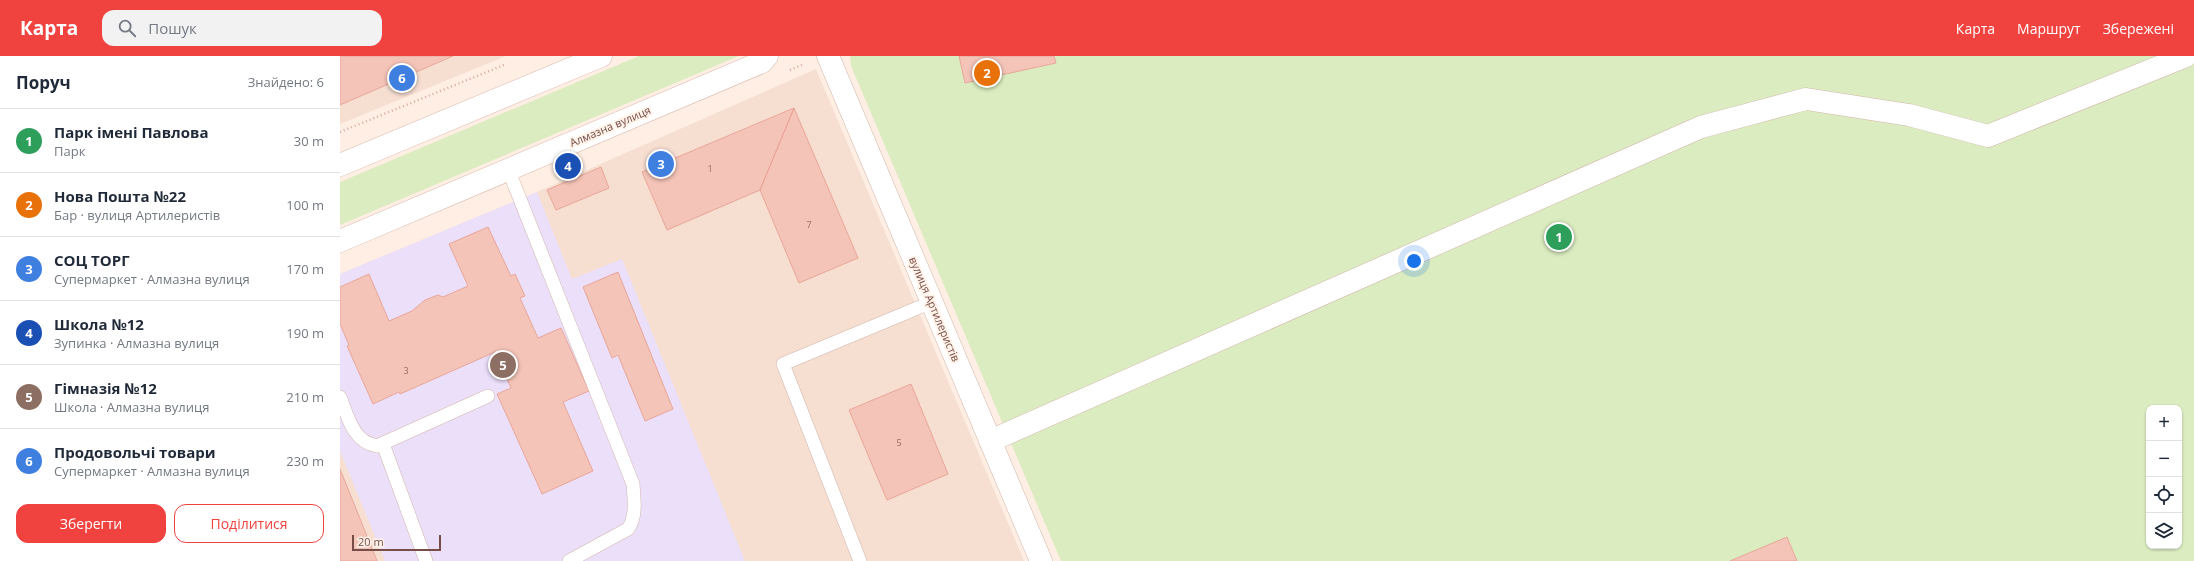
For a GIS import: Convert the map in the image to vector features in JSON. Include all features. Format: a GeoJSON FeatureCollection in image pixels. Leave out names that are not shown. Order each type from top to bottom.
{"type":"FeatureCollection","features":[{"type":"Feature","properties":{"kind":"street"},"geometry":{"type":"LineString","coordinates":[[340,165],[601,56]]}},
{"type":"Feature","properties":{"kind":"street","name":"Алмазна вулиця"},"geometry":{"type":"LineString","coordinates":[[340,241],[762,62],[767,56]]}},
{"type":"Feature","properties":{"kind":"street","name":"вулиця Артилеристів"},"geometry":{"type":"LineString","coordinates":[[828,56],[1041,561]]}},
{"type":"Feature","properties":{"kind":"street"},"geometry":{"type":"LineString","coordinates":[[990,441],[1701,127],[1806,99],[1909,115],[1988,136],[2186,56]]}},
{"type":"Feature","properties":{"kind":"lane"},"geometry":{"type":"LineString","coordinates":[[508,170],[633,484],[634,513],[633,522],[628,529],[569,561]]}},
{"type":"Feature","properties":{"kind":"lane"},"geometry":{"type":"LineString","coordinates":[[860,561],[783,364],[932,302]]}},
{"type":"Feature","properties":{"kind":"lane"},"geometry":{"type":"LineString","coordinates":[[340,397],[360,439],[367,445],[377,446],[488,396]]}},
{"type":"Feature","properties":{"kind":"lane"},"geometry":{"type":"LineString","coordinates":[[383,444],[426,561]]}},
{"type":"Feature","properties":{"kind":"path"},"geometry":{"type":"LineString","coordinates":[[340,132],[505,65]]}},
{"type":"Feature","properties":{"kind":"shaded area"},"geometry":{"type":"Polygon","coordinates":[[[340,56],[506,56],[340,124],[340,56]]]}},
{"type":"Feature","properties":{"kind":"shaded area"},"geometry":{"type":"Polygon","coordinates":[[[816,69],[1024,561],[340,561],[340,274],[537,192],[816,69]]]}},
{"type":"Feature","properties":{"kind":"shaded area"},"geometry":{"type":"Polygon","coordinates":[[[537,192],[572,279],[622,259],[745,561],[385,561],[340,451],[340,274],[537,192]]]}},
{"type":"Feature","properties":{"kind":"green space"},"geometry":{"type":"Polygon","coordinates":[[[639,56],[739,56],[340,225],[340,182],[639,56]]]}},
{"type":"Feature","properties":{"kind":"green space"},"geometry":{"type":"Polygon","coordinates":[[[850,56],[2194,56],[2194,561],[1061,561],[851,66],[850,56]]]}},
{"type":"Feature","properties":{"kind":"building"},"geometry":{"type":"Polygon","coordinates":[[[340,56],[453,56],[340,105],[340,56]]]}},
{"type":"Feature","properties":{"kind":"building"},"geometry":{"type":"Polygon","coordinates":[[[959,56],[1054,56],[1056,63],[965,83],[959,56]]]}},
{"type":"Feature","properties":{"kind":"building"},"geometry":{"type":"Polygon","coordinates":[[[794,108],[760,190],[667,230],[642,172],[794,108]]]}},
{"type":"Feature","properties":{"kind":"building"},"geometry":{"type":"Polygon","coordinates":[[[794,108],[858,258],[799,283],[760,190],[794,108]]]}},
{"type":"Feature","properties":{"kind":"building"},"geometry":{"type":"Polygon","coordinates":[[[601,167],[609,188],[556,210],[547,190],[601,167]]]}},
{"type":"Feature","properties":{"kind":"building"},"geometry":{"type":"Polygon","coordinates":[[[488,227],[511,276],[515,274],[525,296],[520,298],[538,338],[561,328],[589,391],[563,402],[593,471],[542,494],[497,394],[511,388],[495,352],[400,394],[399,392],[373,404],[347,346],[349,345],[340,324],[340,287],[369,274],[389,321],[412,311],[425,300],[438,295],[443,297],[468,286],[449,244],[488,227]]]}},
{"type":"Feature","properties":{"kind":"building"},"geometry":{"type":"Polygon","coordinates":[[[618,272],[673,409],[645,421],[618,355],[612,358],[583,287],[618,272]]]}},
{"type":"Feature","properties":{"kind":"building"},"geometry":{"type":"Polygon","coordinates":[[[911,384],[948,474],[887,500],[849,410],[911,384]]]}},
{"type":"Feature","properties":{"kind":"building"},"geometry":{"type":"Polygon","coordinates":[[[340,469],[377,561],[340,561],[340,469]]]}},
{"type":"Feature","properties":{"kind":"building"},"geometry":{"type":"Polygon","coordinates":[[[1787,537],[1797,561],[1730,561],[1787,537]]]}},
{"type":"Feature","properties":{"kind":"place","name":"Нова Пошта №22"},"geometry":{"type":"Point","coordinates":[987,73]}},
{"type":"Feature","properties":{"kind":"place","name":"Продовольчі товари"},"geometry":{"type":"Point","coordinates":[402,78]}},
{"type":"Feature","properties":{"kind":"place","name":"СОЦ ТОРГ"},"geometry":{"type":"Point","coordinates":[661,164]}},
{"type":"Feature","properties":{"kind":"place","name":"Школа №12"},"geometry":{"type":"Point","coordinates":[568,166]}},
{"type":"Feature","properties":{"kind":"place","name":"Парк імені Павлова"},"geometry":{"type":"Point","coordinates":[1559,237]}},
{"type":"Feature","properties":{"kind":"place","name":"Гімназія №12"},"geometry":{"type":"Point","coordinates":[503,365]}}]}
